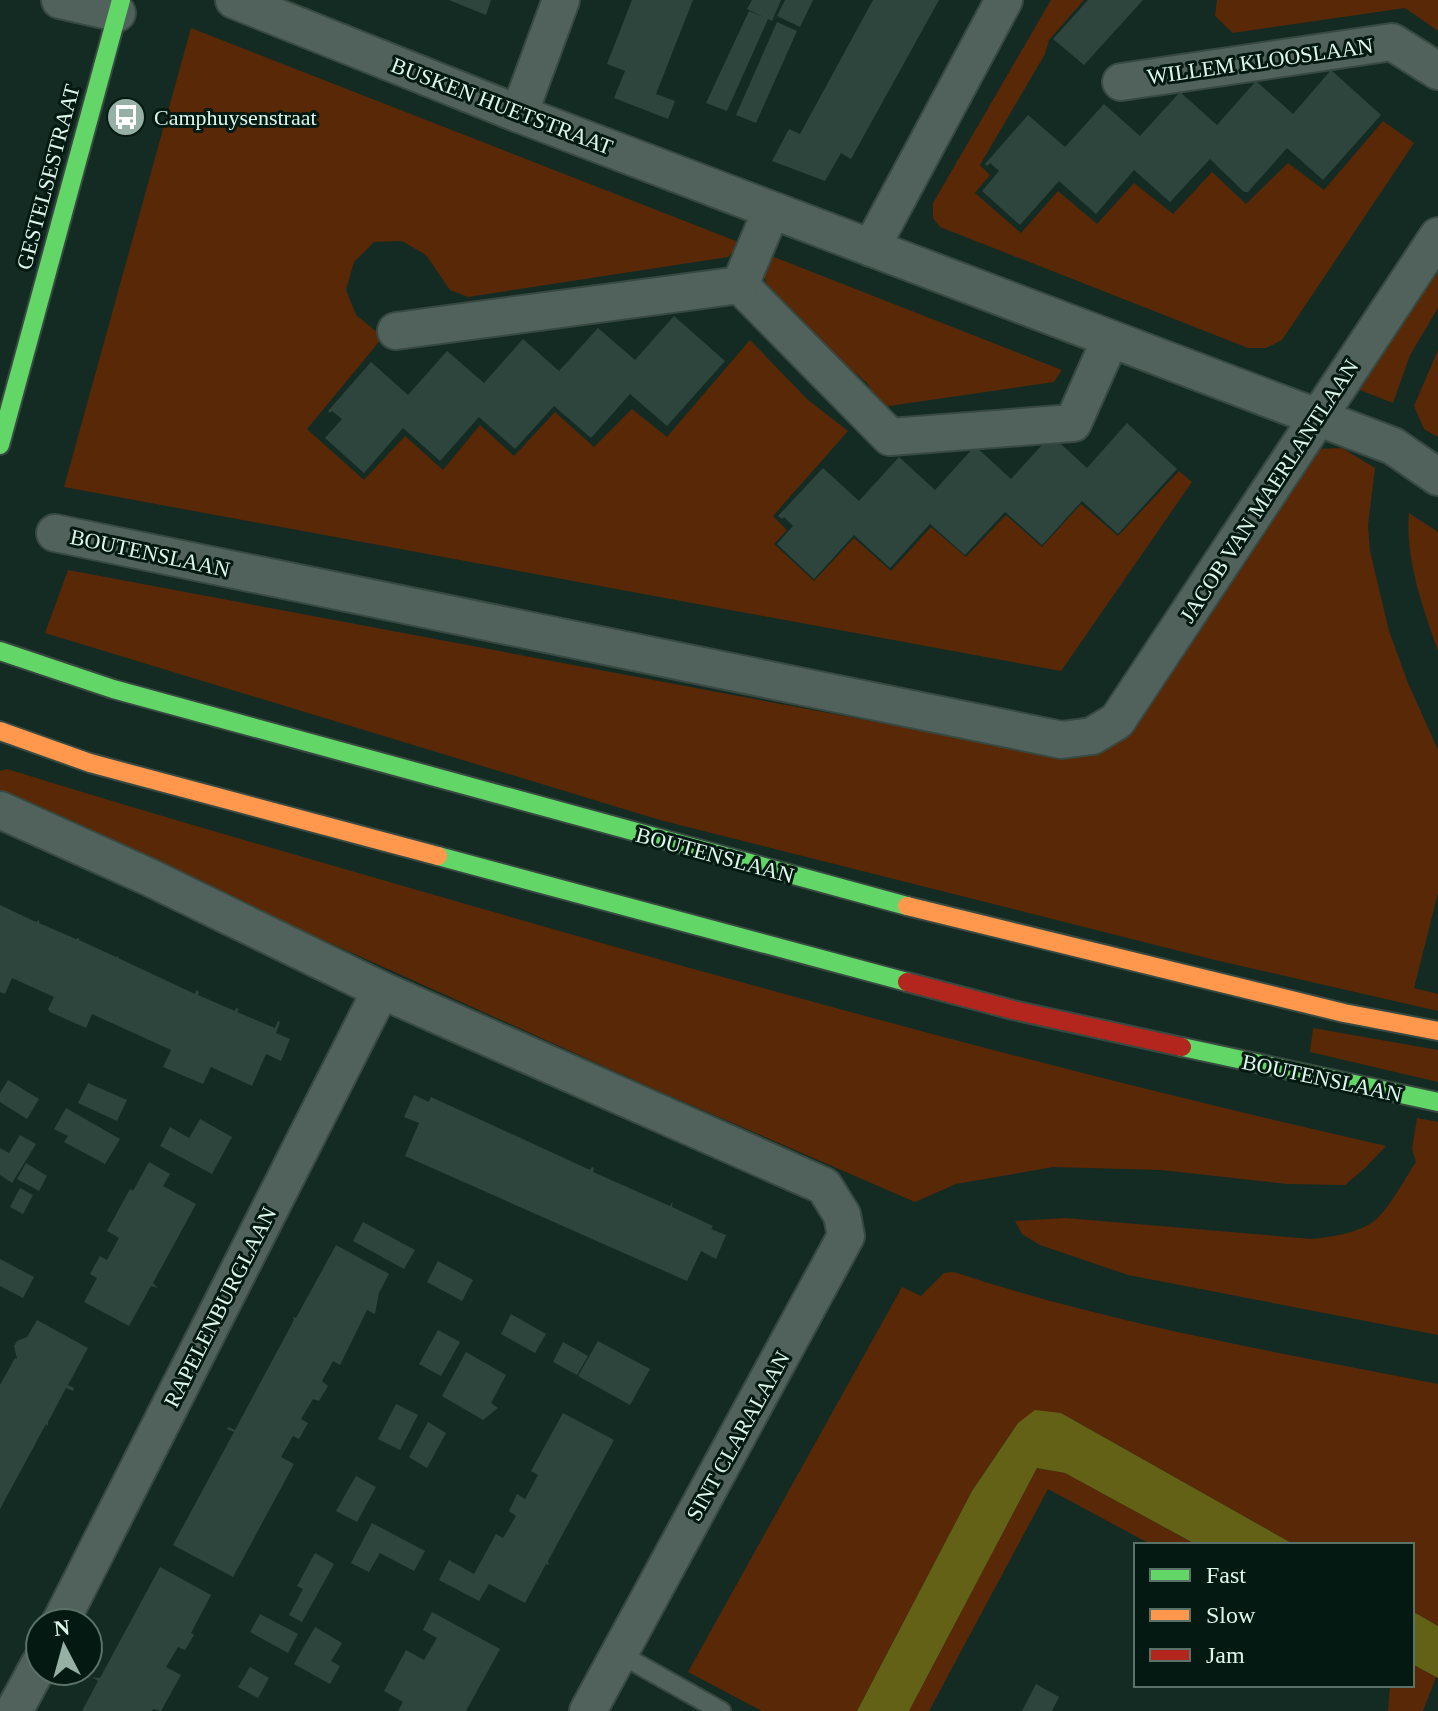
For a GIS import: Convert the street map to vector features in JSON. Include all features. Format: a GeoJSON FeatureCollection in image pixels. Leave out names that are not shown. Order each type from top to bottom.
{"type":"FeatureCollection","features":[{"type":"Feature","properties":{"kind":"main road","name":"GESTELSESTRAAT"},"geometry":{"type":"LineString","coordinates":[[0,445],[119,6]]}},
{"type":"Feature","properties":{"kind":"main road","name":"BOUTENSLAAN"},"geometry":{"type":"LineString","coordinates":[[0,651],[113,689],[879,899],[1344,1013],[1438,1031]]}},
{"type":"Feature","properties":{"kind":"main road","name":"BOUTENSLAAN"},"geometry":{"type":"LineString","coordinates":[[0,731],[90,763],[1013,1010],[1438,1102]]}},
{"type":"Feature","properties":{"kind":"street"},"geometry":{"type":"LineString","coordinates":[[60,0],[119,6]]}},
{"type":"Feature","properties":{"kind":"street","name":"BUSKEN HUETSTRAAT"},"geometry":{"type":"LineString","coordinates":[[234,0],[519,114],[1317,417]]}},
{"type":"Feature","properties":{"kind":"street"},"geometry":{"type":"LineString","coordinates":[[519,114],[561,0]]}},
{"type":"Feature","properties":{"kind":"street"},"geometry":{"type":"LineString","coordinates":[[871,248],[1004,0]]}},
{"type":"Feature","properties":{"kind":"street","name":"WILLEM KLOOSLAAN"},"geometry":{"type":"LineString","coordinates":[[1121,82],[1392,42],[1438,71]]}},
{"type":"Feature","properties":{"kind":"street"},"geometry":{"type":"LineString","coordinates":[[740,285],[771,211]]}},
{"type":"Feature","properties":{"kind":"street","name":"JACOB VAN MAERLANTLAAN"},"geometry":{"type":"LineString","coordinates":[[1092,736],[1117,721],[1438,236]]}},
{"type":"Feature","properties":{"kind":"street"},"geometry":{"type":"LineString","coordinates":[[396,331],[740,285]]}},
{"type":"Feature","properties":{"kind":"street"},"geometry":{"type":"LineString","coordinates":[[740,285],[890,437],[1073,423],[1110,340]]}},
{"type":"Feature","properties":{"kind":"street"},"geometry":{"type":"LineString","coordinates":[[1317,417],[1393,446],[1438,477]]}},
{"type":"Feature","properties":{"kind":"street","name":"BOUTENSLAAN"},"geometry":{"type":"LineString","coordinates":[[55,533],[1062,740],[1092,736]]}},
{"type":"Feature","properties":{"kind":"street"},"geometry":{"type":"LineString","coordinates":[[0,810],[151,878],[381,990]]}},
{"type":"Feature","properties":{"kind":"street","name":"SINT CLARALAAN"},"geometry":{"type":"LineString","coordinates":[[381,990],[824,1186],[842,1215],[846,1236],[588,1711]]}},
{"type":"Feature","properties":{"kind":"street","name":"RAPELENBURGLAAN"},"geometry":{"type":"LineString","coordinates":[[68,1607],[381,990]]}},
{"type":"Feature","properties":{"kind":"street"},"geometry":{"type":"LineString","coordinates":[[14,1711],[27,1687]]}},
{"type":"Feature","properties":{"kind":"lane"},"geometry":{"type":"LineString","coordinates":[[620,1654],[721,1711]]}},
{"type":"Feature","properties":{"kind":"shaded area"},"geometry":{"type":"Polygon","coordinates":[[[1051,0],[1084,0],[1049,40],[1045,54],[980,165],[990,175],[975,193],[1021,233],[1058,191],[1097,224],[1134,183],[1173,214],[1212,172],[1246,204],[1288,163],[1324,190],[1383,121],[1414,143],[1282,340],[1266,348],[1248,348],[940,227],[933,218],[933,203],[1051,0]]]}},
{"type":"Feature","properties":{"kind":"shaded area"},"geometry":{"type":"Polygon","coordinates":[[[1217,0],[1438,0],[1438,31],[1405,8],[1233,33],[1215,16],[1217,0]]]}},
{"type":"Feature","properties":{"kind":"shaded area"},"geometry":{"type":"Polygon","coordinates":[[[191,28],[741,243],[728,257],[468,297],[450,290],[426,255],[402,241],[374,242],[354,262],[346,290],[356,315],[383,337],[307,429],[364,480],[405,436],[443,470],[480,425],[514,456],[555,412],[594,447],[632,409],[667,437],[750,340],[808,400],[848,431],[773,516],[787,530],[774,544],[814,581],[854,538],[891,571],[931,527],[966,557],[1006,515],[1042,547],[1081,504],[1118,536],[1179,471],[1192,482],[1061,671],[64,487],[191,28]]]}},
{"type":"Feature","properties":{"kind":"shaded area"},"geometry":{"type":"Polygon","coordinates":[[[769,255],[1062,370],[1054,382],[882,407],[867,383],[813,337],[767,287],[763,270],[769,255]]]}},
{"type":"Feature","properties":{"kind":"shaded area"},"geometry":{"type":"Polygon","coordinates":[[[1438,269],[1438,308],[1410,355],[1393,403],[1360,390],[1438,269]]]}},
{"type":"Feature","properties":{"kind":"shaded area"},"geometry":{"type":"Polygon","coordinates":[[[1438,350],[1438,437],[1424,429],[1414,406],[1438,350]]]}},
{"type":"Feature","properties":{"kind":"shaded area"},"geometry":{"type":"Polygon","coordinates":[[[1342,448],[1375,468],[1368,525],[1370,551],[1389,631],[1438,750],[1438,893],[1414,988],[1438,994],[1438,1011],[1215,960],[660,820],[45,633],[68,570],[1063,757],[1097,751],[1318,449],[1342,448]]]}},
{"type":"Feature","properties":{"kind":"shaded area"},"geometry":{"type":"Polygon","coordinates":[[[1409,513],[1438,532],[1438,651],[1412,566],[1409,513]]]}},
{"type":"Feature","properties":{"kind":"shaded area"},"geometry":{"type":"Polygon","coordinates":[[[7,769],[380,879],[833,1007],[1054,1066],[1386,1146],[1345,1185],[1287,1184],[1161,1170],[1053,1167],[956,1184],[915,1202],[652,1088],[0,792],[0,771],[7,769]]]}},
{"type":"Feature","properties":{"kind":"shaded area"},"geometry":{"type":"Polygon","coordinates":[[[1313,1028],[1438,1050],[1438,1082],[1310,1052],[1313,1028]]]}},
{"type":"Feature","properties":{"kind":"shaded area"},"geometry":{"type":"Polygon","coordinates":[[[1417,1118],[1438,1122],[1438,1335],[1128,1275],[1040,1245],[1022,1234],[1015,1221],[1066,1218],[1312,1239],[1344,1234],[1374,1221],[1402,1185],[1416,1162],[1412,1149],[1417,1118]]]}},
{"type":"Feature","properties":{"kind":"shaded area"},"geometry":{"type":"Polygon","coordinates":[[[954,1272],[1133,1322],[1438,1384],[1438,1626],[1414,1612],[1414,1543],[1291,1543],[1061,1413],[1018,1423],[972,1491],[857,1711],[762,1711],[688,1672],[902,1287],[921,1296],[944,1273],[954,1272]]]}},
{"type":"Feature","properties":{"kind":"shaded area"},"geometry":{"type":"Polygon","coordinates":[[[1035,1410],[1061,1413],[1291,1543],[1193,1543],[1065,1473],[1037,1468],[909,1711],[857,1711],[972,1491],[1018,1423],[1035,1410]]]}},
{"type":"Feature","properties":{"kind":"shaded area"},"geometry":{"type":"Polygon","coordinates":[[[1037,1468],[1065,1473],[1193,1543],[1148,1543],[1048,1489],[929,1711],[909,1711],[1037,1468]]]}},
{"type":"Feature","properties":{"kind":"shaded area"},"geometry":{"type":"Polygon","coordinates":[[[1414,1612],[1438,1626],[1438,1678],[1414,1665],[1414,1612]]]}},
{"type":"Feature","properties":{"kind":"shaded area"},"geometry":{"type":"Polygon","coordinates":[[[1414,1665],[1436,1677],[1423,1711],[1388,1711],[1390,1687],[1414,1687],[1414,1665]]]}},
{"type":"Feature","properties":{"kind":"building"},"geometry":{"type":"Polygon","coordinates":[[[449,0],[491,0],[486,15],[449,0]]]}},
{"type":"Feature","properties":{"kind":"building"},"geometry":{"type":"Polygon","coordinates":[[[632,0],[693,0],[656,94],[675,101],[668,119],[614,98],[625,71],[607,64],[632,0]]]}},
{"type":"Feature","properties":{"kind":"building"},"geometry":{"type":"Polygon","coordinates":[[[752,0],[781,0],[772,21],[768,19],[727,111],[706,103],[749,11],[764,17],[747,9],[752,0]]]}},
{"type":"Feature","properties":{"kind":"building"},"geometry":{"type":"Polygon","coordinates":[[[785,0],[813,0],[800,27],[777,16],[785,0]]]}},
{"type":"Feature","properties":{"kind":"building"},"geometry":{"type":"Polygon","coordinates":[[[873,0],[939,0],[851,159],[841,153],[825,181],[772,161],[789,129],[800,134],[873,0]]]}},
{"type":"Feature","properties":{"kind":"building"},"geometry":{"type":"Polygon","coordinates":[[[1088,0],[1143,0],[1084,65],[1053,39],[1088,0]]]}},
{"type":"Feature","properties":{"kind":"building"},"geometry":{"type":"Polygon","coordinates":[[[777,22],[797,31],[756,123],[736,115],[777,22]]]}},
{"type":"Feature","properties":{"kind":"building"},"geometry":{"type":"Polygon","coordinates":[[[1331,70],[1381,115],[1323,180],[1287,148],[1248,192],[1244,192],[1210,159],[1170,202],[1134,170],[1096,214],[1059,181],[1020,225],[982,191],[999,171],[990,163],[985,164],[1028,115],[1065,147],[1104,104],[1140,136],[1180,92],[1217,125],[1256,81],[1293,114],[1331,70]]]}},
{"type":"Feature","properties":{"kind":"building"},"geometry":{"type":"Polygon","coordinates":[[[674,316],[725,361],[667,426],[630,394],[591,438],[554,406],[515,449],[479,417],[440,461],[403,428],[364,473],[325,438],[342,419],[328,411],[371,362],[408,395],[447,351],[484,383],[523,339],[559,371],[598,328],[635,360],[674,316]]]}},
{"type":"Feature","properties":{"kind":"building"},"geometry":{"type":"Polygon","coordinates":[[[1127,423],[1177,469],[1118,534],[1082,501],[1042,545],[1005,512],[965,555],[930,524],[890,568],[854,535],[814,579],[777,544],[793,526],[784,517],[778,516],[823,468],[859,501],[899,457],[935,490],[975,446],[1011,479],[1051,435],[1087,468],[1127,423]]]}},
{"type":"Feature","properties":{"kind":"building"},"geometry":{"type":"Polygon","coordinates":[[[0,905],[119,956],[195,994],[196,990],[198,995],[235,1011],[239,1009],[237,1012],[275,1028],[280,1022],[276,1033],[290,1039],[281,1061],[266,1054],[252,1086],[211,1067],[203,1084],[163,1067],[171,1050],[92,1014],[86,1028],[50,1012],[48,1009],[54,997],[12,978],[5,994],[0,992],[0,905]]]}},
{"type":"Feature","properties":{"kind":"building"},"geometry":{"type":"Polygon","coordinates":[[[8,1080],[39,1099],[27,1119],[0,1102],[0,1093],[8,1080]]]}},
{"type":"Feature","properties":{"kind":"building"},"geometry":{"type":"Polygon","coordinates":[[[88,1083],[127,1100],[117,1121],[78,1103],[88,1083]]]}},
{"type":"Feature","properties":{"kind":"building"},"geometry":{"type":"Polygon","coordinates":[[[414,1095],[429,1102],[431,1097],[590,1170],[592,1167],[593,1172],[670,1206],[673,1201],[672,1207],[726,1235],[716,1259],[701,1251],[687,1281],[405,1156],[419,1123],[404,1117],[414,1095]]]}},
{"type":"Feature","properties":{"kind":"building"},"geometry":{"type":"Polygon","coordinates":[[[66,1108],[120,1139],[105,1164],[64,1142],[68,1136],[54,1129],[66,1108]]]}},
{"type":"Feature","properties":{"kind":"building"},"geometry":{"type":"Polygon","coordinates":[[[200,1119],[232,1137],[212,1174],[160,1146],[170,1127],[189,1138],[200,1119]]]}},
{"type":"Feature","properties":{"kind":"building"},"geometry":{"type":"Polygon","coordinates":[[[20,1135],[36,1144],[12,1183],[0,1175],[0,1148],[9,1153],[20,1135]]]}},
{"type":"Feature","properties":{"kind":"building"},"geometry":{"type":"Polygon","coordinates":[[[149,1162],[170,1174],[163,1186],[196,1204],[153,1283],[158,1288],[151,1286],[129,1326],[84,1302],[97,1278],[90,1274],[100,1256],[107,1260],[119,1238],[107,1231],[149,1162]]]}},
{"type":"Feature","properties":{"kind":"building"},"geometry":{"type":"Polygon","coordinates":[[[26,1163],[47,1176],[39,1191],[17,1179],[26,1163]]]}},
{"type":"Feature","properties":{"kind":"building"},"geometry":{"type":"Polygon","coordinates":[[[20,1188],[33,1195],[23,1214],[10,1207],[20,1188]]]}},
{"type":"Feature","properties":{"kind":"building"},"geometry":{"type":"Polygon","coordinates":[[[363,1222],[415,1250],[404,1269],[353,1241],[363,1222]]]}},
{"type":"Feature","properties":{"kind":"building"},"geometry":{"type":"Polygon","coordinates":[[[336,1245],[389,1274],[379,1293],[375,1314],[367,1310],[340,1365],[333,1361],[322,1381],[328,1386],[319,1401],[313,1399],[301,1419],[308,1423],[299,1439],[293,1436],[281,1457],[294,1464],[233,1577],[173,1545],[234,1432],[228,1427],[235,1430],[293,1317],[296,1318],[336,1245]]]}},
{"type":"Feature","properties":{"kind":"building"},"geometry":{"type":"Polygon","coordinates":[[[0,1259],[34,1277],[23,1298],[0,1286],[0,1259]]]}},
{"type":"Feature","properties":{"kind":"building"},"geometry":{"type":"Polygon","coordinates":[[[438,1261],[473,1280],[462,1301],[427,1282],[438,1261]]]}},
{"type":"Feature","properties":{"kind":"building"},"geometry":{"type":"Polygon","coordinates":[[[511,1314],[546,1334],[535,1353],[501,1334],[511,1314]]]}},
{"type":"Feature","properties":{"kind":"building"},"geometry":{"type":"Polygon","coordinates":[[[37,1320],[88,1348],[68,1385],[74,1388],[73,1391],[66,1388],[0,1509],[0,1385],[17,1359],[14,1346],[17,1341],[27,1337],[37,1320]]]}},
{"type":"Feature","properties":{"kind":"building"},"geometry":{"type":"Polygon","coordinates":[[[438,1330],[460,1342],[441,1376],[419,1364],[438,1330]]]}},
{"type":"Feature","properties":{"kind":"building"},"geometry":{"type":"Polygon","coordinates":[[[598,1341],[650,1369],[630,1405],[578,1376],[598,1341]]]}},
{"type":"Feature","properties":{"kind":"building"},"geometry":{"type":"Polygon","coordinates":[[[563,1342],[588,1356],[577,1375],[553,1362],[563,1342]]]}},
{"type":"Feature","properties":{"kind":"building"},"geometry":{"type":"Polygon","coordinates":[[[466,1352],[506,1375],[491,1403],[498,1408],[483,1420],[442,1396],[466,1352]]]}},
{"type":"Feature","properties":{"kind":"building"},"geometry":{"type":"Polygon","coordinates":[[[396,1404],[418,1415],[400,1450],[378,1439],[396,1404]]]}},
{"type":"Feature","properties":{"kind":"building"},"geometry":{"type":"Polygon","coordinates":[[[563,1413],[614,1440],[548,1561],[549,1565],[546,1564],[525,1603],[489,1584],[479,1601],[439,1580],[449,1560],[474,1574],[496,1534],[503,1538],[516,1516],[509,1511],[517,1494],[525,1499],[538,1475],[531,1471],[563,1413]]]}},
{"type":"Feature","properties":{"kind":"building"},"geometry":{"type":"Polygon","coordinates":[[[428,1422],[446,1433],[427,1468],[409,1457],[428,1422]]]}},
{"type":"Feature","properties":{"kind":"building"},"geometry":{"type":"Polygon","coordinates":[[[356,1476],[376,1487],[357,1522],[336,1511],[356,1476]]]}},
{"type":"Feature","properties":{"kind":"building"},"geometry":{"type":"Polygon","coordinates":[[[372,1523],[425,1551],[414,1571],[380,1553],[369,1572],[351,1563],[372,1523]]]}},
{"type":"Feature","properties":{"kind":"building"},"geometry":{"type":"Polygon","coordinates":[[[315,1553],[334,1564],[302,1622],[289,1615],[303,1589],[297,1586],[315,1553]]]}},
{"type":"Feature","properties":{"kind":"building"},"geometry":{"type":"Polygon","coordinates":[[[160,1567],[211,1595],[185,1650],[178,1647],[166,1667],[181,1675],[161,1711],[82,1711],[95,1687],[104,1687],[104,1671],[160,1567]]]}},
{"type":"Feature","properties":{"kind":"building"},"geometry":{"type":"Polygon","coordinates":[[[432,1612],[500,1649],[466,1711],[398,1711],[403,1702],[384,1691],[406,1650],[424,1660],[437,1638],[423,1630],[432,1612]]]}},
{"type":"Feature","properties":{"kind":"building"},"geometry":{"type":"Polygon","coordinates":[[[260,1614],[298,1634],[288,1653],[250,1632],[260,1614]]]}},
{"type":"Feature","properties":{"kind":"building"},"geometry":{"type":"Polygon","coordinates":[[[315,1627],[342,1643],[331,1661],[340,1666],[330,1684],[294,1664],[315,1627]]]}},
{"type":"Feature","properties":{"kind":"building"},"geometry":{"type":"Polygon","coordinates":[[[250,1667],[269,1678],[258,1698],[238,1687],[250,1667]]]}},
{"type":"Feature","properties":{"kind":"building"},"geometry":{"type":"Polygon","coordinates":[[[1036,1684],[1059,1697],[1052,1711],[1022,1711],[1036,1684]]]}},
{"type":"Feature","properties":{"kind":"traffic: fast"},"geometry":{"type":"LineString","coordinates":[[0,445],[121,0]]}},
{"type":"Feature","properties":{"kind":"traffic: fast"},"geometry":{"type":"LineString","coordinates":[[0,651],[113,689],[907,906]]}},
{"type":"Feature","properties":{"kind":"traffic: fast"},"geometry":{"type":"LineString","coordinates":[[438,856],[907,982]]}},
{"type":"Feature","properties":{"kind":"traffic: fast"},"geometry":{"type":"LineString","coordinates":[[1182,1047],[1438,1102]]}},
{"type":"Feature","properties":{"kind":"traffic: slow"},"geometry":{"type":"LineString","coordinates":[[0,731],[90,763],[438,856]]}},
{"type":"Feature","properties":{"kind":"traffic: slow"},"geometry":{"type":"LineString","coordinates":[[907,906],[1344,1013],[1438,1031]]}},
{"type":"Feature","properties":{"kind":"traffic: jam"},"geometry":{"type":"LineString","coordinates":[[907,982],[1013,1010],[1182,1047]]}},
{"type":"Feature","properties":{"kind":"place","name":"Camphuysenstraat"},"geometry":{"type":"Point","coordinates":[126,117]}}]}
